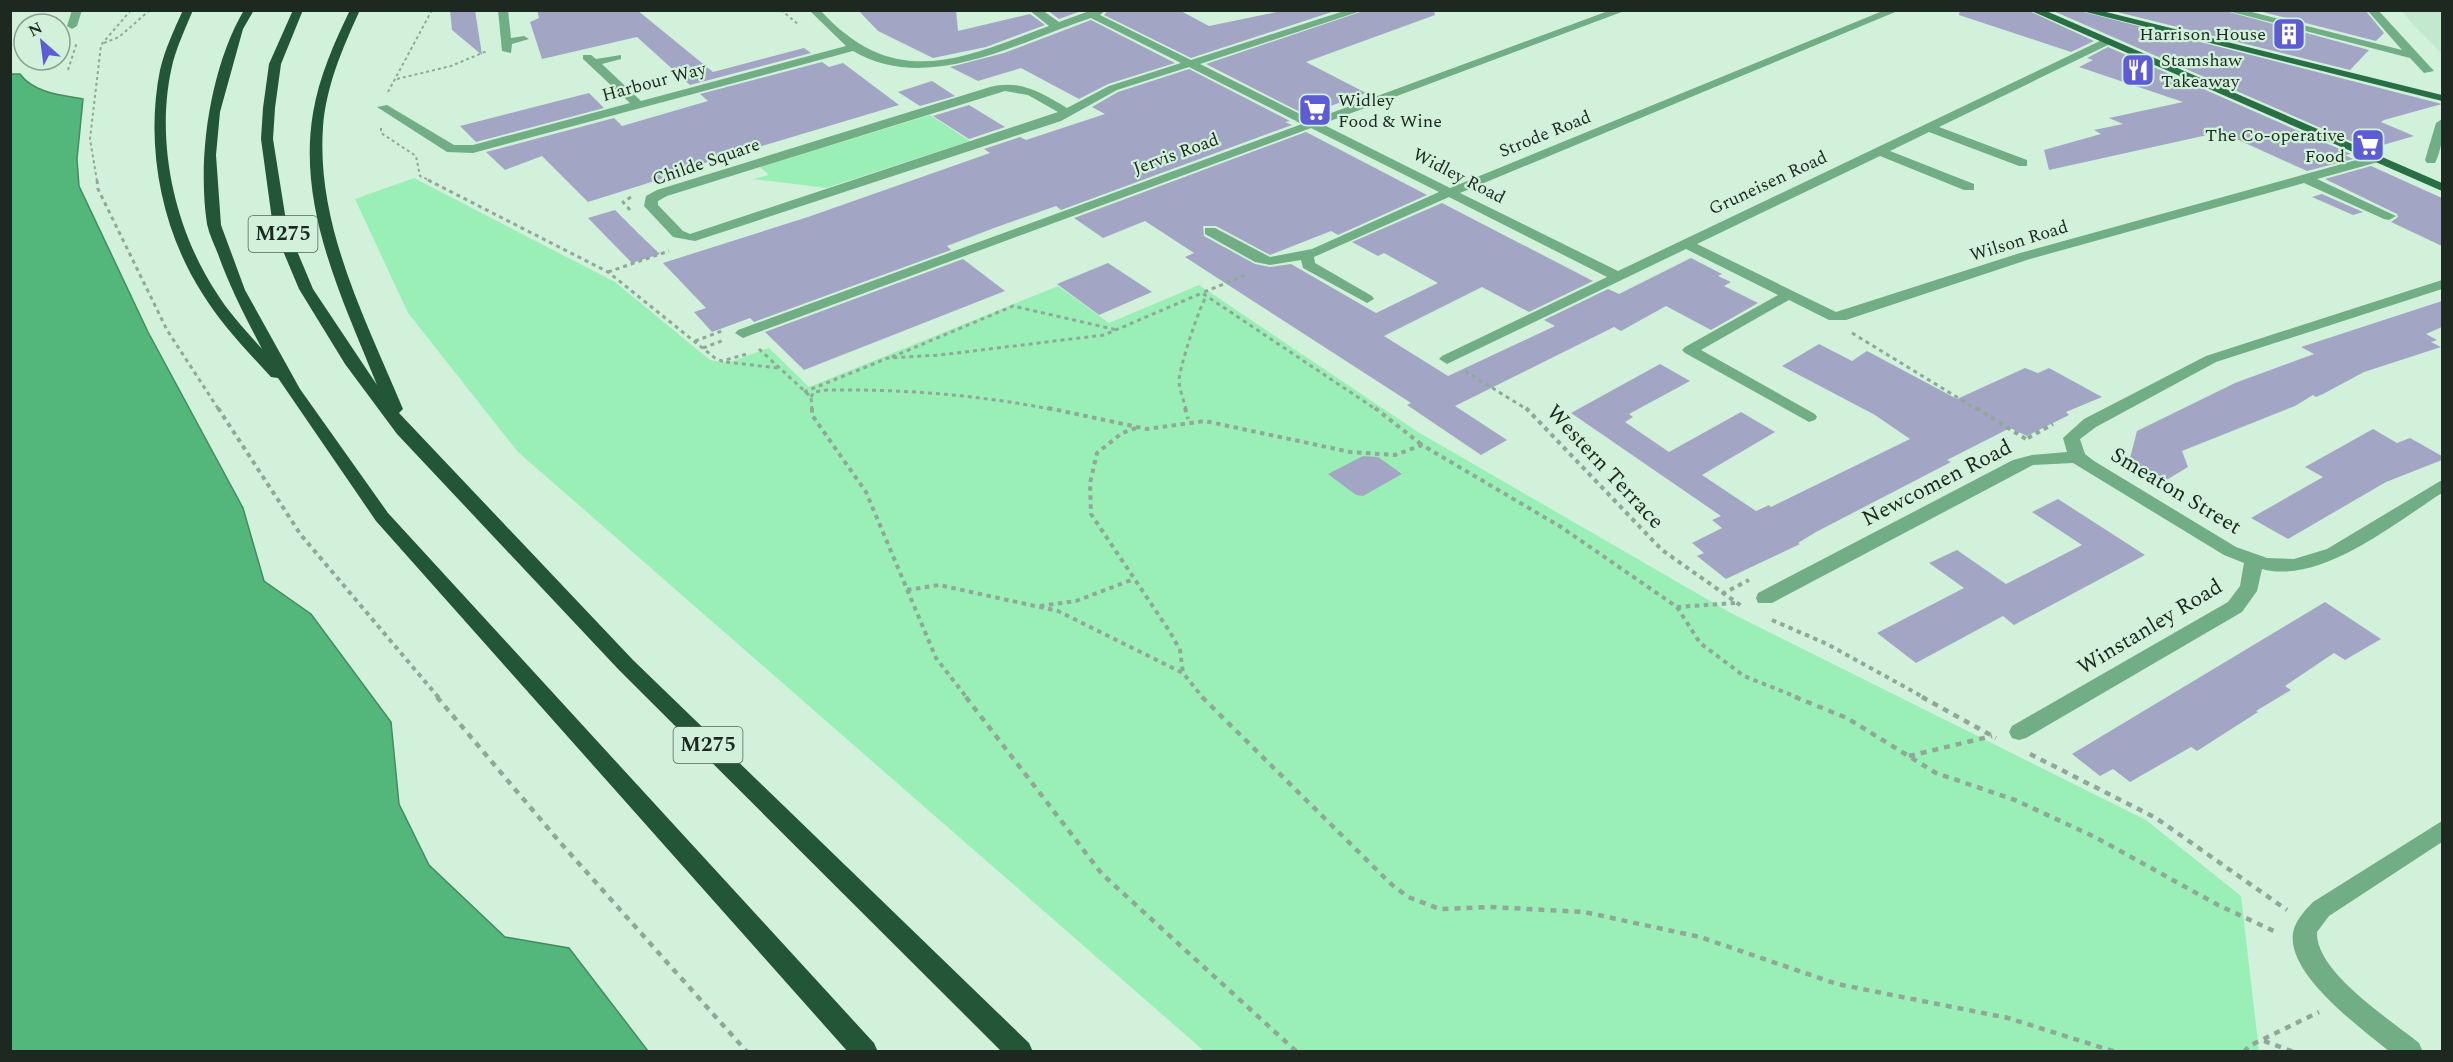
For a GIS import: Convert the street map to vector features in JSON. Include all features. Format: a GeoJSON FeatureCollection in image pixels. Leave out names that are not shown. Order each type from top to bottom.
{"type":"FeatureCollection","features":[{"type":"Feature","properties":{"kind":"highway","name":"M275"},"geometry":{"type":"LineString","coordinates":[[188,10],[166,69],[160,113],[165,167],[176,228],[202,283],[239,334],[292,390]]}},
{"type":"Feature","properties":{"kind":"highway","name":"M275"},"geometry":{"type":"LineString","coordinates":[[249,10],[231,48],[214,112],[210,155],[214,225],[238,290],[292,390],[382,517],[865,1052]]}},
{"type":"Feature","properties":{"kind":"highway","name":"M275"},"geometry":{"type":"LineString","coordinates":[[298,10],[275,64],[269,108],[267,139],[280,227],[306,290],[353,364],[403,430],[626,665],[1020,1052]]}},
{"type":"Feature","properties":{"kind":"highway","name":"M275"},"geometry":{"type":"LineString","coordinates":[[355,10],[336,51],[322,96],[317,128],[320,195],[330,244],[403,430]]}},
{"type":"Feature","properties":{"kind":"main road"},"geometry":{"type":"LineString","coordinates":[[2034,10],[2442,187]]}},
{"type":"Feature","properties":{"kind":"main road"},"geometry":{"type":"LineString","coordinates":[[2083,10],[2442,98]]}},
{"type":"Feature","properties":{"kind":"main road"},"geometry":{"type":"LineString","coordinates":[[2077,30],[2066,22],[2069,16],[2085,13],[2104,16]]}},
{"type":"Feature","properties":{"kind":"street"},"geometry":{"type":"LineString","coordinates":[[72,26],[77,10]]}},
{"type":"Feature","properties":{"kind":"street"},"geometry":{"type":"LineString","coordinates":[[503,10],[506,47],[524,39]]}},
{"type":"Feature","properties":{"kind":"street"},"geometry":{"type":"LineString","coordinates":[[814,10],[855,47],[889,63],[911,66],[957,59],[1103,10]]}},
{"type":"Feature","properties":{"kind":"street"},"geometry":{"type":"LineString","coordinates":[[1034,10],[1057,26]]}},
{"type":"Feature","properties":{"kind":"street"},"geometry":{"type":"LineString","coordinates":[[690,238],[1057,118],[1113,88],[1359,10]]}},
{"type":"Feature","properties":{"kind":"street","name":"Jervis Road"},"geometry":{"type":"LineString","coordinates":[[743,333],[1622,10]]}},
{"type":"Feature","properties":{"kind":"street","name":"Strode Road"},"geometry":{"type":"LineString","coordinates":[[1210,231],[1252,257],[1270,261],[1316,253],[1450,192],[1895,10]]}},
{"type":"Feature","properties":{"kind":"street"},"geometry":{"type":"LineString","coordinates":[[2229,10],[2415,56]]}},
{"type":"Feature","properties":{"kind":"street"},"geometry":{"type":"LineString","coordinates":[[2372,10],[2428,71]]}},
{"type":"Feature","properties":{"kind":"street","name":"Widley Road"},"geometry":{"type":"LineString","coordinates":[[1090,14],[1617,276]]}},
{"type":"Feature","properties":{"kind":"street","name":"Gruneisen Road"},"geometry":{"type":"LineString","coordinates":[[1447,359],[2106,42]]}},
{"type":"Feature","properties":{"kind":"street","name":"Harbour Way"},"geometry":{"type":"LineString","coordinates":[[439,162],[461,151],[855,47]]}},
{"type":"Feature","properties":{"kind":"street"},"geometry":{"type":"LineString","coordinates":[[617,57],[590,60],[639,105]]}},
{"type":"Feature","properties":{"kind":"street","name":"Childe Square"},"geometry":{"type":"LineString","coordinates":[[690,238],[678,234],[671,227],[651,206],[651,199],[1002,87],[1024,88],[1066,112]]}},
{"type":"Feature","properties":{"kind":"street"},"geometry":{"type":"LineString","coordinates":[[384,107],[451,149],[461,151]]}},
{"type":"Feature","properties":{"kind":"street"},"geometry":{"type":"LineString","coordinates":[[1928,127],[2023,163]]}},
{"type":"Feature","properties":{"kind":"street"},"geometry":{"type":"LineString","coordinates":[[2431,160],[2442,129]]}},
{"type":"Feature","properties":{"kind":"street"},"geometry":{"type":"LineString","coordinates":[[1879,151],[1969,187]]}},
{"type":"Feature","properties":{"kind":"street","name":"Wilson Road"},"geometry":{"type":"LineString","coordinates":[[1684,243],[1834,317],[1846,316],[2025,256],[2378,158]]}},
{"type":"Feature","properties":{"kind":"street"},"geometry":{"type":"LineString","coordinates":[[2304,178],[2389,216]]}},
{"type":"Feature","properties":{"kind":"street"},"geometry":{"type":"LineString","coordinates":[[1307,254],[1308,265],[1367,299]]}},
{"type":"Feature","properties":{"kind":"street"},"geometry":{"type":"LineString","coordinates":[[1254,271],[1284,258]]}},
{"type":"Feature","properties":{"kind":"street"},"geometry":{"type":"LineString","coordinates":[[2077,457],[2070,438],[2076,431],[2211,359],[2442,284]]}},
{"type":"Feature","properties":{"kind":"street"},"geometry":{"type":"LineString","coordinates":[[1788,295],[1690,350],[1809,417]]}},
{"type":"Feature","properties":{"kind":"street","name":"Smeaton Street"},"geometry":{"type":"LineString","coordinates":[[2077,457],[2230,551],[2253,561]]}},
{"type":"Feature","properties":{"kind":"street","name":"Newcomen Road"},"geometry":{"type":"LineString","coordinates":[[1765,598],[2019,464],[2032,459],[2077,457]]}},
{"type":"Feature","properties":{"kind":"street"},"geometry":{"type":"LineString","coordinates":[[2253,561],[2294,565],[2311,562],[2332,553],[2442,486]]}},
{"type":"Feature","properties":{"kind":"street","name":"Winstanley Road"},"geometry":{"type":"LineString","coordinates":[[2019,732],[2235,607],[2248,595],[2252,585],[2253,561]]}},
{"type":"Feature","properties":{"kind":"street"},"geometry":{"type":"LineString","coordinates":[[2410,1052],[2320,973],[2305,946],[2308,925],[2321,909],[2442,830]]}},
{"type":"Feature","properties":{"kind":"path"},"geometry":{"type":"LineString","coordinates":[[131,10],[101,45],[90,139],[98,189],[167,330],[301,535],[558,840],[747,1052]]}},
{"type":"Feature","properties":{"kind":"path"},"geometry":{"type":"LineString","coordinates":[[101,45],[119,36],[150,10]]}},
{"type":"Feature","properties":{"kind":"path"},"geometry":{"type":"LineString","coordinates":[[384,107],[387,94],[432,10]]}},
{"type":"Feature","properties":{"kind":"path"},"geometry":{"type":"LineString","coordinates":[[397,79],[451,66],[481,52]]}},
{"type":"Feature","properties":{"kind":"path"},"geometry":{"type":"LineString","coordinates":[[420,176],[608,272],[706,351],[722,361],[778,368]]}},
{"type":"Feature","properties":{"kind":"path"},"geometry":{"type":"LineString","coordinates":[[608,272],[664,252],[690,238]]}},
{"type":"Feature","properties":{"kind":"path"},"geometry":{"type":"LineString","coordinates":[[888,358],[976,352],[1104,335],[1254,271]]}},
{"type":"Feature","properties":{"kind":"path"},"geometry":{"type":"LineString","coordinates":[[1202,293],[1398,423],[1422,446],[1561,527],[1677,607],[1700,643],[1744,676],[1847,718],[1908,756],[1955,781],[2042,812],[2218,905],[2305,946]]}},
{"type":"Feature","properties":{"kind":"path"},"geometry":{"type":"LineString","coordinates":[[1188,420],[1179,382],[1179,364],[1194,333],[1202,300],[1207,296]]}},
{"type":"Feature","properties":{"kind":"path"},"geometry":{"type":"LineString","coordinates":[[803,392],[1013,306],[1118,330]]}},
{"type":"Feature","properties":{"kind":"path"},"geometry":{"type":"LineString","coordinates":[[1848,331],[2026,439]]}},
{"type":"Feature","properties":{"kind":"path"},"geometry":{"type":"LineString","coordinates":[[722,361],[759,349],[811,398]]}},
{"type":"Feature","properties":{"kind":"path","name":"Western Terrace"},"geometry":{"type":"LineString","coordinates":[[1447,359],[1530,411],[1662,550],[1735,603]]}},
{"type":"Feature","properties":{"kind":"path"},"geometry":{"type":"LineString","coordinates":[[1298,1052],[1102,874],[936,658],[866,492],[812,415],[811,398],[814,392],[851,389],[982,398],[1067,412],[1137,428],[1154,429],[1188,420],[1205,421],[1350,452],[1395,455],[1422,446]]}},
{"type":"Feature","properties":{"kind":"path"},"geometry":{"type":"LineString","coordinates":[[1137,428],[1122,433],[1097,453],[1090,483],[1091,514],[1180,650],[1183,674],[1191,686],[1391,884],[1424,905],[1440,909],[1490,907],[1584,912],[1700,937],[1837,984],[2008,1018],[2116,1052]]}},
{"type":"Feature","properties":{"kind":"path"},"geometry":{"type":"LineString","coordinates":[[1033,606],[1076,601],[1134,579]]}},
{"type":"Feature","properties":{"kind":"path"},"geometry":{"type":"LineString","coordinates":[[907,590],[920,586],[939,585],[1033,606],[1082,621],[1183,674]]}},
{"type":"Feature","properties":{"kind":"path"},"geometry":{"type":"LineString","coordinates":[[1677,607],[1735,603],[1765,598]]}},
{"type":"Feature","properties":{"kind":"path"},"geometry":{"type":"LineString","coordinates":[[1908,756],[1969,740],[2019,732]]}},
{"type":"Feature","properties":{"kind":"path"},"geometry":{"type":"LineString","coordinates":[[2244,1052],[2249,1046],[2348,998]]}},
{"type":"Feature","properties":{"kind":"path"},"geometry":{"type":"LineString","coordinates":[[2263,1041],[2294,1052]]}},
{"type":"Feature","properties":{"kind":"shaded area"},"geometry":{"type":"Polygon","coordinates":[[[2402,11],[2442,11],[2442,54],[2410,21],[2402,11]]]}},
{"type":"Feature","properties":{"kind":"shaded area"},"geometry":{"type":"Polygon","coordinates":[[[10,74],[20,74],[33,85],[48,92],[83,99],[77,159],[79,186],[148,332],[243,508],[264,581],[311,614],[391,722],[399,804],[429,865],[505,937],[569,948],[648,1051],[11,1051],[10,74]]]}},
{"type":"Feature","properties":{"kind":"shaded area"},"geometry":{"type":"Polygon","coordinates":[[[930,115],[970,141],[826,188],[753,179],[769,175],[760,167],[930,115]]]}},
{"type":"Feature","properties":{"kind":"shaded area"},"geometry":{"type":"Polygon","coordinates":[[[414,178],[615,282],[710,360],[727,363],[769,348],[809,387],[1058,286],[1109,323],[1199,285],[1418,432],[1731,613],[2146,820],[2241,896],[2259,1051],[1204,1051],[518,452],[408,313],[355,199],[414,178]]]}},
{"type":"Feature","properties":{"kind":"building"},"geometry":{"type":"Polygon","coordinates":[[[450,10],[475,10],[482,55],[452,30],[450,10]]]}},
{"type":"Feature","properties":{"kind":"building"},"geometry":{"type":"Polygon","coordinates":[[[537,10],[637,10],[713,72],[804,48],[811,53],[690,85],[637,37],[542,59],[530,22],[539,18],[537,10]]]}},
{"type":"Feature","properties":{"kind":"building"},"geometry":{"type":"Polygon","coordinates":[[[858,10],[956,10],[958,31],[1030,14],[1045,25],[986,47],[933,58],[878,31],[858,10]]]}},
{"type":"Feature","properties":{"kind":"building"},"geometry":{"type":"Polygon","coordinates":[[[1047,10],[1084,10],[1059,19],[1047,10]]]}},
{"type":"Feature","properties":{"kind":"building"},"geometry":{"type":"Polygon","coordinates":[[[1108,10],[1179,10],[1209,26],[1286,10],[1338,10],[1191,58],[1104,15],[1108,10]]]}},
{"type":"Feature","properties":{"kind":"building"},"geometry":{"type":"Polygon","coordinates":[[[1366,10],[1434,10],[1435,15],[1306,62],[1366,93],[1306,115],[1206,64],[1366,10]]]}},
{"type":"Feature","properties":{"kind":"building"},"geometry":{"type":"Polygon","coordinates":[[[1960,10],[2027,10],[2094,41],[2071,52],[1959,15],[1960,10]]]}},
{"type":"Feature","properties":{"kind":"building"},"geometry":{"type":"Polygon","coordinates":[[[2051,10],[2076,10],[2442,104],[2384,120],[2381,122],[2414,136],[2369,149],[2051,10]]]}},
{"type":"Feature","properties":{"kind":"building"},"geometry":{"type":"Polygon","coordinates":[[[2109,10],[2222,10],[2369,50],[2350,70],[2109,10]]]}},
{"type":"Feature","properties":{"kind":"building"},"geometry":{"type":"Polygon","coordinates":[[[2255,10],[2365,10],[2384,33],[2376,41],[2255,10]]]}},
{"type":"Feature","properties":{"kind":"building"},"geometry":{"type":"Polygon","coordinates":[[[1091,20],[1175,63],[1108,84],[1079,99],[1021,68],[978,81],[950,67],[1004,53],[1091,20]]]}},
{"type":"Feature","properties":{"kind":"building"},"geometry":{"type":"Polygon","coordinates":[[[2108,47],[2351,154],[2345,155],[2353,159],[2307,171],[2221,132],[2049,170],[2044,150],[2101,134],[2094,130],[2123,124],[2109,118],[2183,102],[2079,67],[2093,60],[2087,58],[2108,47]]]}},
{"type":"Feature","properties":{"kind":"building"},"geometry":{"type":"Polygon","coordinates":[[[822,62],[829,67],[843,63],[899,105],[678,171],[680,173],[588,202],[542,156],[505,170],[486,152],[614,118],[622,126],[708,101],[700,94],[822,62]]]}},
{"type":"Feature","properties":{"kind":"building"},"geometry":{"type":"Polygon","coordinates":[[[1189,69],[1290,121],[1285,122],[1292,125],[1061,210],[1056,206],[994,228],[947,246],[951,250],[754,322],[750,318],[712,332],[694,312],[706,308],[663,263],[808,217],[990,153],[984,149],[1020,137],[1026,140],[1105,114],[1092,107],[1118,92],[1189,69]]]}},
{"type":"Feature","properties":{"kind":"building"},"geometry":{"type":"Polygon","coordinates":[[[932,81],[955,96],[920,106],[898,92],[932,81]]]}},
{"type":"Feature","properties":{"kind":"building"},"geometry":{"type":"Polygon","coordinates":[[[589,93],[604,108],[476,142],[460,126],[589,93]]]}},
{"type":"Feature","properties":{"kind":"building"},"geometry":{"type":"Polygon","coordinates":[[[969,105],[1005,127],[969,139],[933,116],[969,105]]]}},
{"type":"Feature","properties":{"kind":"building"},"geometry":{"type":"Polygon","coordinates":[[[1306,132],[1427,195],[1338,235],[1331,231],[1270,255],[1216,226],[1203,226],[1204,236],[1255,264],[1270,267],[1291,264],[1376,313],[1438,283],[1384,253],[1378,256],[1352,242],[1442,203],[1593,281],[1529,312],[1482,287],[1384,336],[1448,376],[1555,326],[1544,320],[1608,289],[1619,294],[1691,258],[1722,274],[1718,276],[1731,282],[1724,286],[1758,303],[1711,330],[1666,306],[1621,331],[1614,327],[1455,406],[1507,440],[1481,455],[1407,405],[1411,403],[1185,257],[1194,253],[1145,221],[1103,238],[1074,218],[1306,132]]]}},
{"type":"Feature","properties":{"kind":"building"},"geometry":{"type":"Polygon","coordinates":[[[2371,166],[2442,198],[2442,246],[2391,222],[2398,217],[2397,214],[2325,179],[2371,166]]]}},
{"type":"Feature","properties":{"kind":"building"},"geometry":{"type":"Polygon","coordinates":[[[2322,194],[2363,212],[2353,215],[2312,197],[2322,194]]]}},
{"type":"Feature","properties":{"kind":"building"},"geometry":{"type":"Polygon","coordinates":[[[615,210],[660,254],[632,263],[588,218],[615,210]]]}},
{"type":"Feature","properties":{"kind":"building"},"geometry":{"type":"Polygon","coordinates":[[[963,259],[1005,291],[804,370],[765,332],[963,259]]]}},
{"type":"Feature","properties":{"kind":"building"},"geometry":{"type":"Polygon","coordinates":[[[1108,263],[1152,292],[1099,315],[1057,284],[1108,263]]]}},
{"type":"Feature","properties":{"kind":"building"},"geometry":{"type":"Polygon","coordinates":[[[2442,301],[2442,327],[2426,334],[2437,340],[2431,342],[2441,347],[2364,372],[2323,394],[2316,397],[2313,395],[2295,406],[2182,451],[2188,467],[2158,485],[2128,466],[2137,431],[2235,383],[2314,354],[2301,347],[2442,301]]]}},
{"type":"Feature","properties":{"kind":"building"},"geometry":{"type":"Polygon","coordinates":[[[1819,344],[1852,361],[1867,351],[1957,399],[2025,368],[2038,373],[2049,368],[2102,397],[2066,412],[2069,415],[2027,436],[2010,428],[1947,460],[1951,462],[1816,532],[1798,543],[1800,544],[1726,579],[1697,556],[1704,553],[1692,543],[1722,528],[1712,520],[1721,516],[1571,413],[1660,364],[1690,381],[1629,414],[1633,417],[1625,422],[1669,452],[1741,412],[1775,432],[1702,475],[1756,511],[1769,505],[1771,507],[1910,439],[1875,415],[1782,366],[1819,344]]]}},
{"type":"Feature","properties":{"kind":"building"},"geometry":{"type":"Polygon","coordinates":[[[2373,429],[2397,443],[2410,438],[2442,456],[2442,460],[2386,482],[2288,539],[2251,518],[2323,477],[2305,467],[2373,429]]]}},
{"type":"Feature","properties":{"kind":"building"},"geometry":{"type":"Polygon","coordinates":[[[1363,456],[1378,457],[1402,474],[1363,496],[1356,495],[1328,474],[1363,456]]]}},
{"type":"Feature","properties":{"kind":"building"},"geometry":{"type":"Polygon","coordinates":[[[2058,499],[2145,555],[2014,625],[2003,616],[1916,663],[1877,633],[1964,588],[1929,563],[1957,550],[2006,584],[2082,545],[2032,512],[2058,499]]]}},
{"type":"Feature","properties":{"kind":"building"},"geometry":{"type":"Polygon","coordinates":[[[2325,602],[2381,639],[2345,660],[2334,653],[2285,686],[2291,690],[2197,751],[2191,747],[2130,782],[2113,769],[2100,776],[2072,754],[2325,602]]]}},
{"type":"Feature","properties":{"kind":"place","name":"Harrison House"},"geometry":{"type":"Point","coordinates":[2289,34]}},
{"type":"Feature","properties":{"kind":"place","name":"Stamshaw Takeaway"},"geometry":{"type":"Point","coordinates":[2138,70]}},
{"type":"Feature","properties":{"kind":"place","name":"Widley Food & Wine"},"geometry":{"type":"Point","coordinates":[1315,110]}},
{"type":"Feature","properties":{"kind":"place","name":"The Co-operative Food"},"geometry":{"type":"Point","coordinates":[2368,145]}}]}
